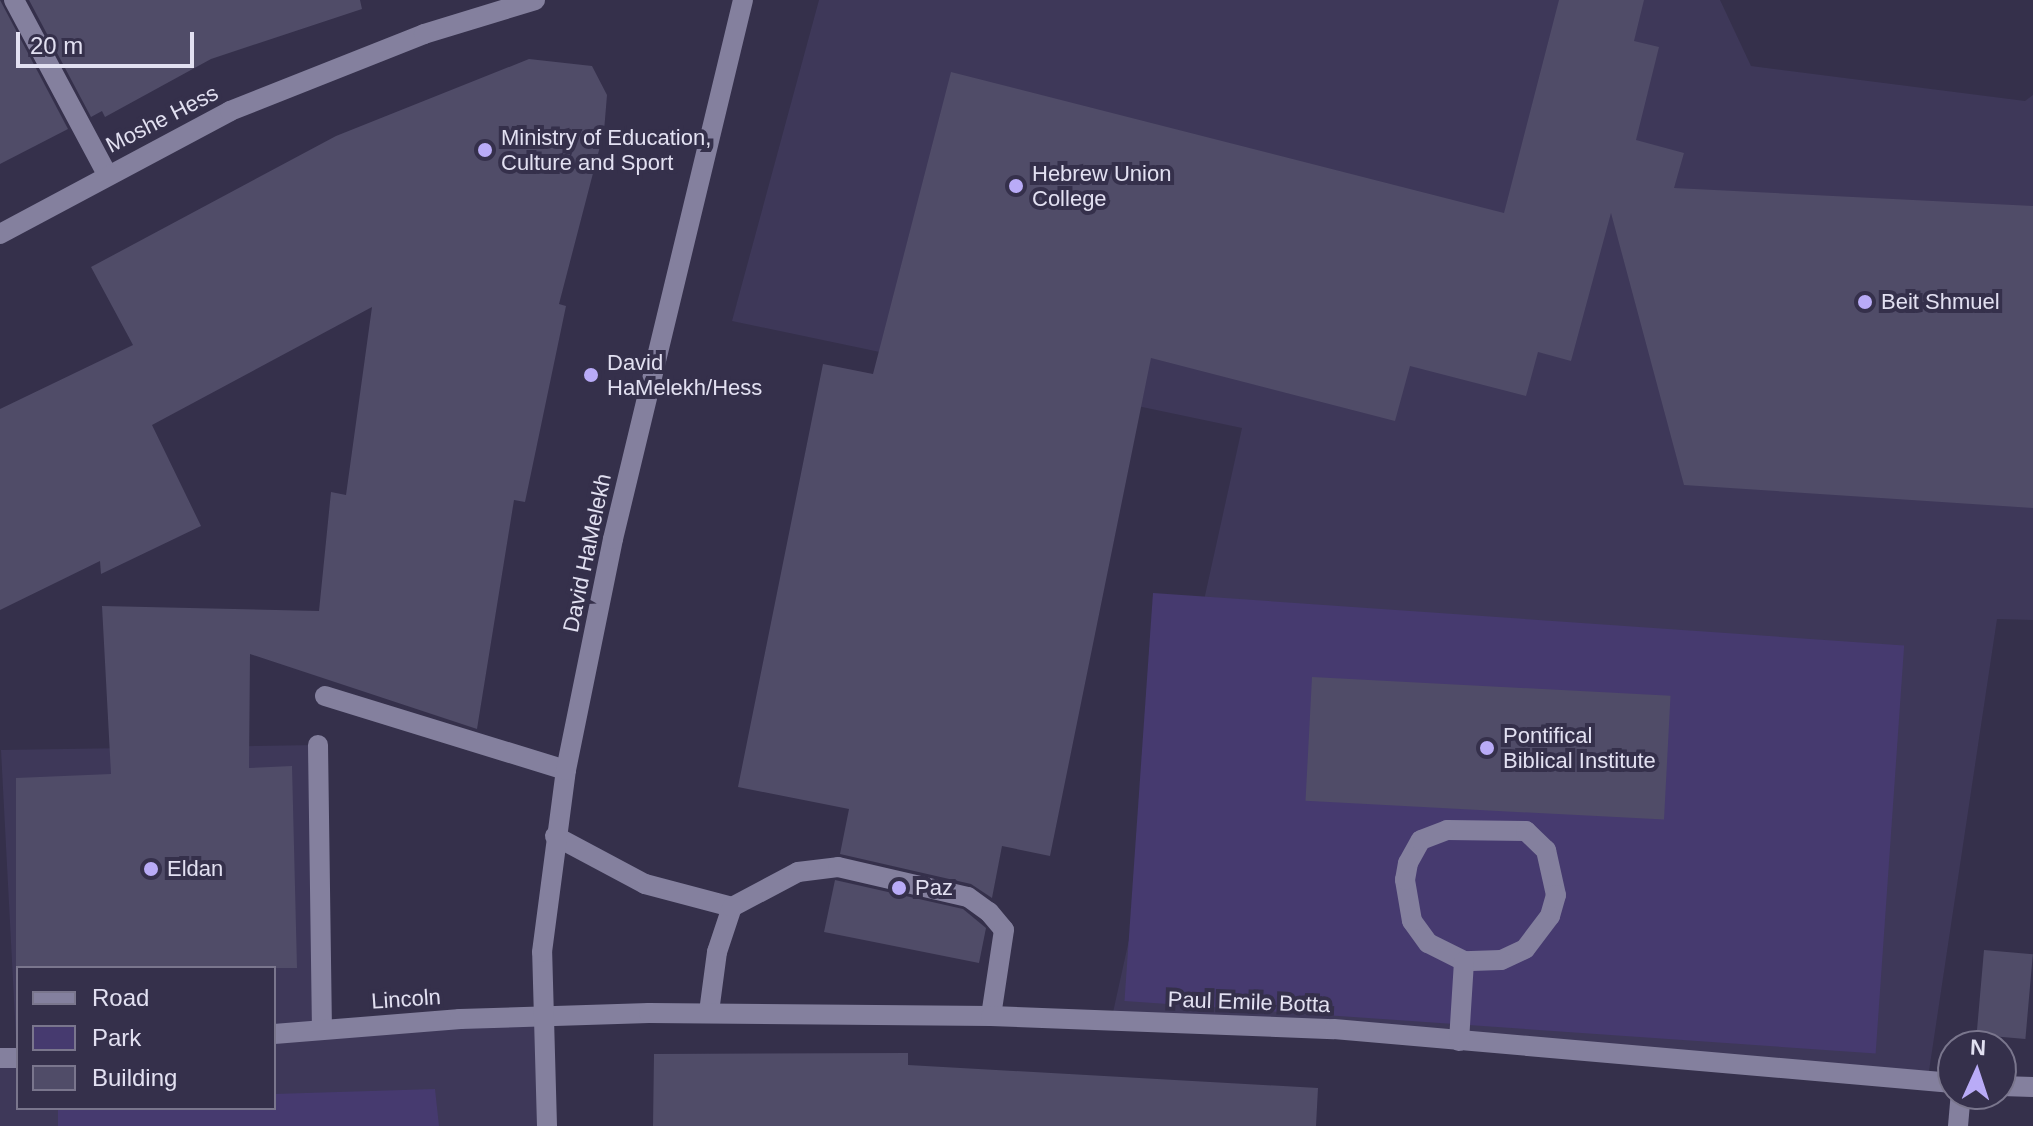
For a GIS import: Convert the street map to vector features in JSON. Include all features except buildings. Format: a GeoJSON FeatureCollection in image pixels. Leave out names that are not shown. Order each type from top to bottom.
{"type":"FeatureCollection","features":[{"type":"Feature","properties":{"kind":"street"},"geometry":{"type":"LineString","coordinates":[[14,0],[107,174]]}},
{"type":"Feature","properties":{"kind":"street","name":"Moshe Hess"},"geometry":{"type":"LineString","coordinates":[[0,234],[107,174],[304,79],[424,34],[535,0]]}},
{"type":"Feature","properties":{"kind":"street","name":"David HaMelekh"},"geometry":{"type":"LineString","coordinates":[[547,1126],[541,1016],[543,938],[566,770],[613,539],[743,0]]}},
{"type":"Feature","properties":{"kind":"street"},"geometry":{"type":"LineString","coordinates":[[325,696],[566,770]]}},
{"type":"Feature","properties":{"kind":"street"},"geometry":{"type":"LineString","coordinates":[[318,745],[322,1029]]}},
{"type":"Feature","properties":{"kind":"street"},"geometry":{"type":"LineString","coordinates":[[1447,830],[1526,831],[1546,850],[1554,869],[1550,916],[1525,949],[1501,960],[1464,961],[1428,943],[1412,921],[1405,880],[1408,863],[1421,840],[1447,830]]}},
{"type":"Feature","properties":{"kind":"street"},"geometry":{"type":"LineString","coordinates":[[555,836],[645,884],[732,907],[798,872],[838,867],[968,897],[1004,930],[991,1016]]}},
{"type":"Feature","properties":{"kind":"street"},"geometry":{"type":"LineString","coordinates":[[709,1012],[717,952],[732,907]]}},
{"type":"Feature","properties":{"kind":"street"},"geometry":{"type":"LineString","coordinates":[[1459,1041],[1464,961]]}},
{"type":"Feature","properties":{"kind":"street","name":"Paul Emile Botta"},"geometry":{"type":"LineString","coordinates":[[541,1016],[709,1012],[991,1016],[1334,1029],[1937,1082]]}},
{"type":"Feature","properties":{"kind":"street","name":"Lincoln"},"geometry":{"type":"LineString","coordinates":[[276,1034],[541,1016]]}},
{"type":"Feature","properties":{"kind":"shaded area"},"geometry":{"type":"Polygon","coordinates":[[[819,0],[1720,0],[1751,66],[2025,101],[2033,95],[2033,620],[1997,619],[1929,1071],[1110,1026],[1242,428],[732,321],[819,0]]]}},
{"type":"Feature","properties":{"kind":"shaded area"},"geometry":{"type":"Polygon","coordinates":[[[318,745],[322,1029],[541,1016],[547,1126],[0,1126],[0,1058],[16,1057],[16,1110],[276,1110],[276,966],[16,966],[16,1038],[1,750],[318,745]]]}},
{"type":"Feature","properties":{"kind":"green space"},"geometry":{"type":"Polygon","coordinates":[[[1153,593],[1904,646],[1876,1054],[1124,1001],[1153,593]]]}},
{"type":"Feature","properties":{"kind":"green space"},"geometry":{"type":"Polygon","coordinates":[[[435,1089],[439,1126],[58,1126],[58,1110],[276,1110],[276,1094],[435,1089]]]}},
{"type":"Feature","properties":{"kind":"place","name":"Ministry of Education, Culture and Sport"},"geometry":{"type":"Point","coordinates":[485,150]}},
{"type":"Feature","properties":{"kind":"place","name":"Hebrew Union College"},"geometry":{"type":"Point","coordinates":[1016,186]}},
{"type":"Feature","properties":{"kind":"place","name":"Beit Shmuel"},"geometry":{"type":"Point","coordinates":[1865,302]}},
{"type":"Feature","properties":{"kind":"place","name":"David HaMelekh/Hess"},"geometry":{"type":"Point","coordinates":[591,375]}},
{"type":"Feature","properties":{"kind":"place","name":"Pontifical Biblical Institute"},"geometry":{"type":"Point","coordinates":[1487,748]}},
{"type":"Feature","properties":{"kind":"place","name":"Eldan"},"geometry":{"type":"Point","coordinates":[151,869]}},
{"type":"Feature","properties":{"kind":"place","name":"Paz"},"geometry":{"type":"Point","coordinates":[899,888]}}]}
